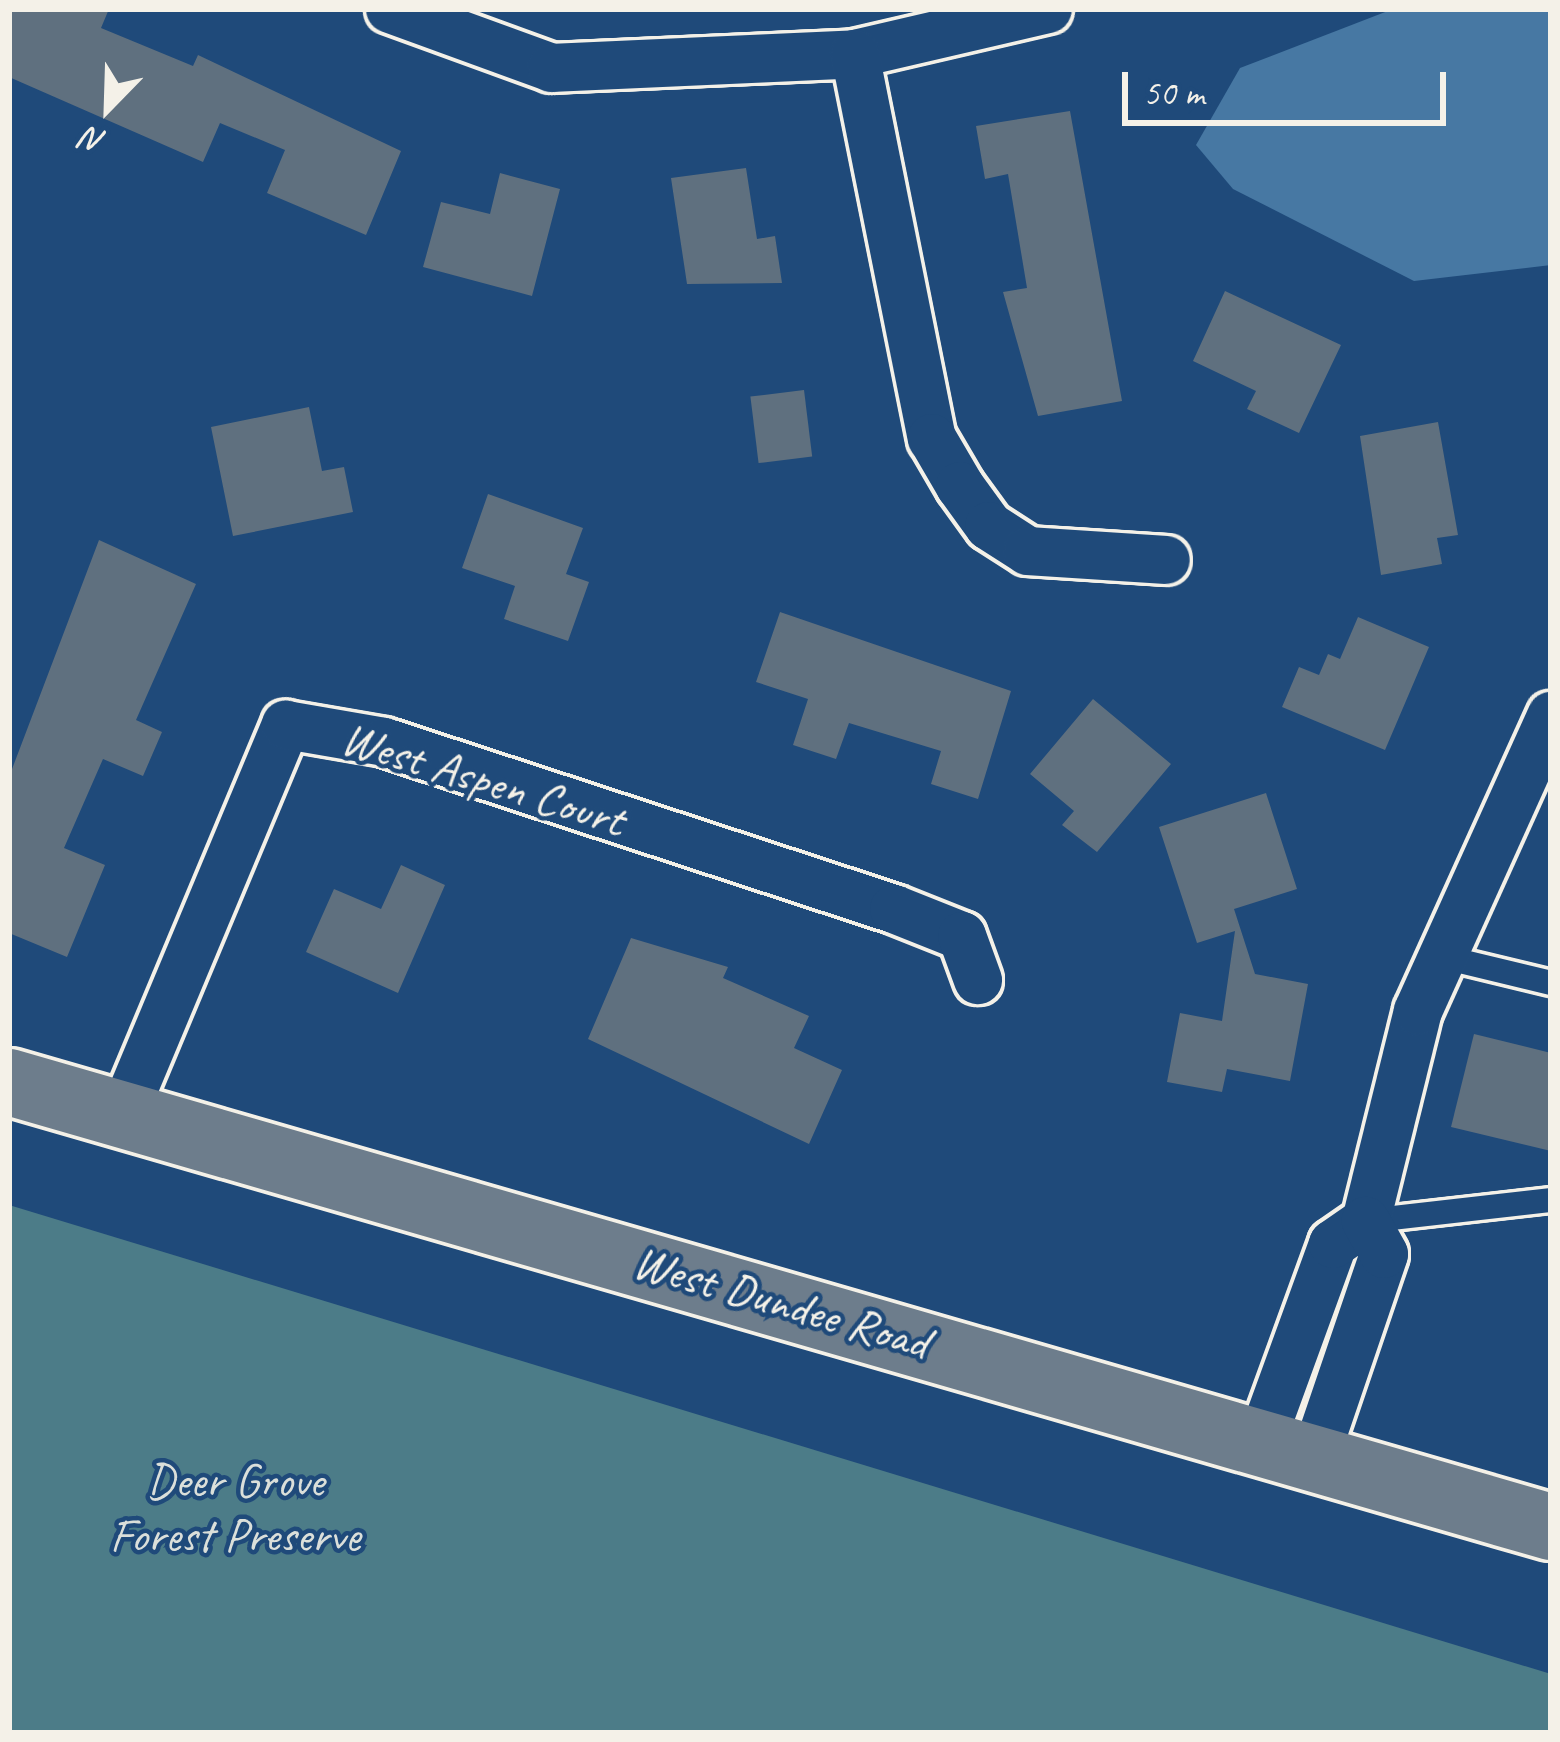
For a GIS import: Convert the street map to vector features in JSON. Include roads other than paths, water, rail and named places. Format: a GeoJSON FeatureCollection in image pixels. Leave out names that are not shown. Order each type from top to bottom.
{"type":"FeatureCollection","features":[{"type":"Feature","properties":{"kind":"main road","name":"West Dundee Road"},"geometry":{"type":"LineString","coordinates":[[9,1082],[1551,1527]]}},
{"type":"Feature","properties":{"kind":"street"},"geometry":{"type":"LineString","coordinates":[[390,9],[552,68],[855,54],[1048,9]]}},
{"type":"Feature","properties":{"kind":"street"},"geometry":{"type":"LineString","coordinates":[[855,54],[932,438],[960,486],[989,526],[1028,550],[1166,560]]}},
{"type":"Feature","properties":{"kind":"street","name":"West Aspen Court"},"geometry":{"type":"LineString","coordinates":[[124,1112],[286,725],[384,742],[895,909],[962,936],[978,980]]}},
{"type":"Feature","properties":{"kind":"street"},"geometry":{"type":"LineString","coordinates":[[1288,1450],[1384,1254],[1366,1221],[1418,1011],[1547,737]]}},
{"type":"Feature","properties":{"kind":"lane"},"geometry":{"type":"LineString","coordinates":[[1443,957],[1551,983]]}},
{"type":"Feature","properties":{"kind":"lane"},"geometry":{"type":"LineString","coordinates":[[1366,1221],[1551,1200]]}},
{"type":"Feature","properties":{"kind":"water"},"geometry":{"type":"Polygon","coordinates":[[[1393,9],[1551,9],[1551,265],[1414,281],[1233,189],[1196,145],[1240,68],[1393,9]]]}},
{"type":"Feature","properties":{"kind":"park label","name":"Deer Grove Forest Preserve"},"geometry":{"type":"Point","coordinates":[235,1508]}}]}
